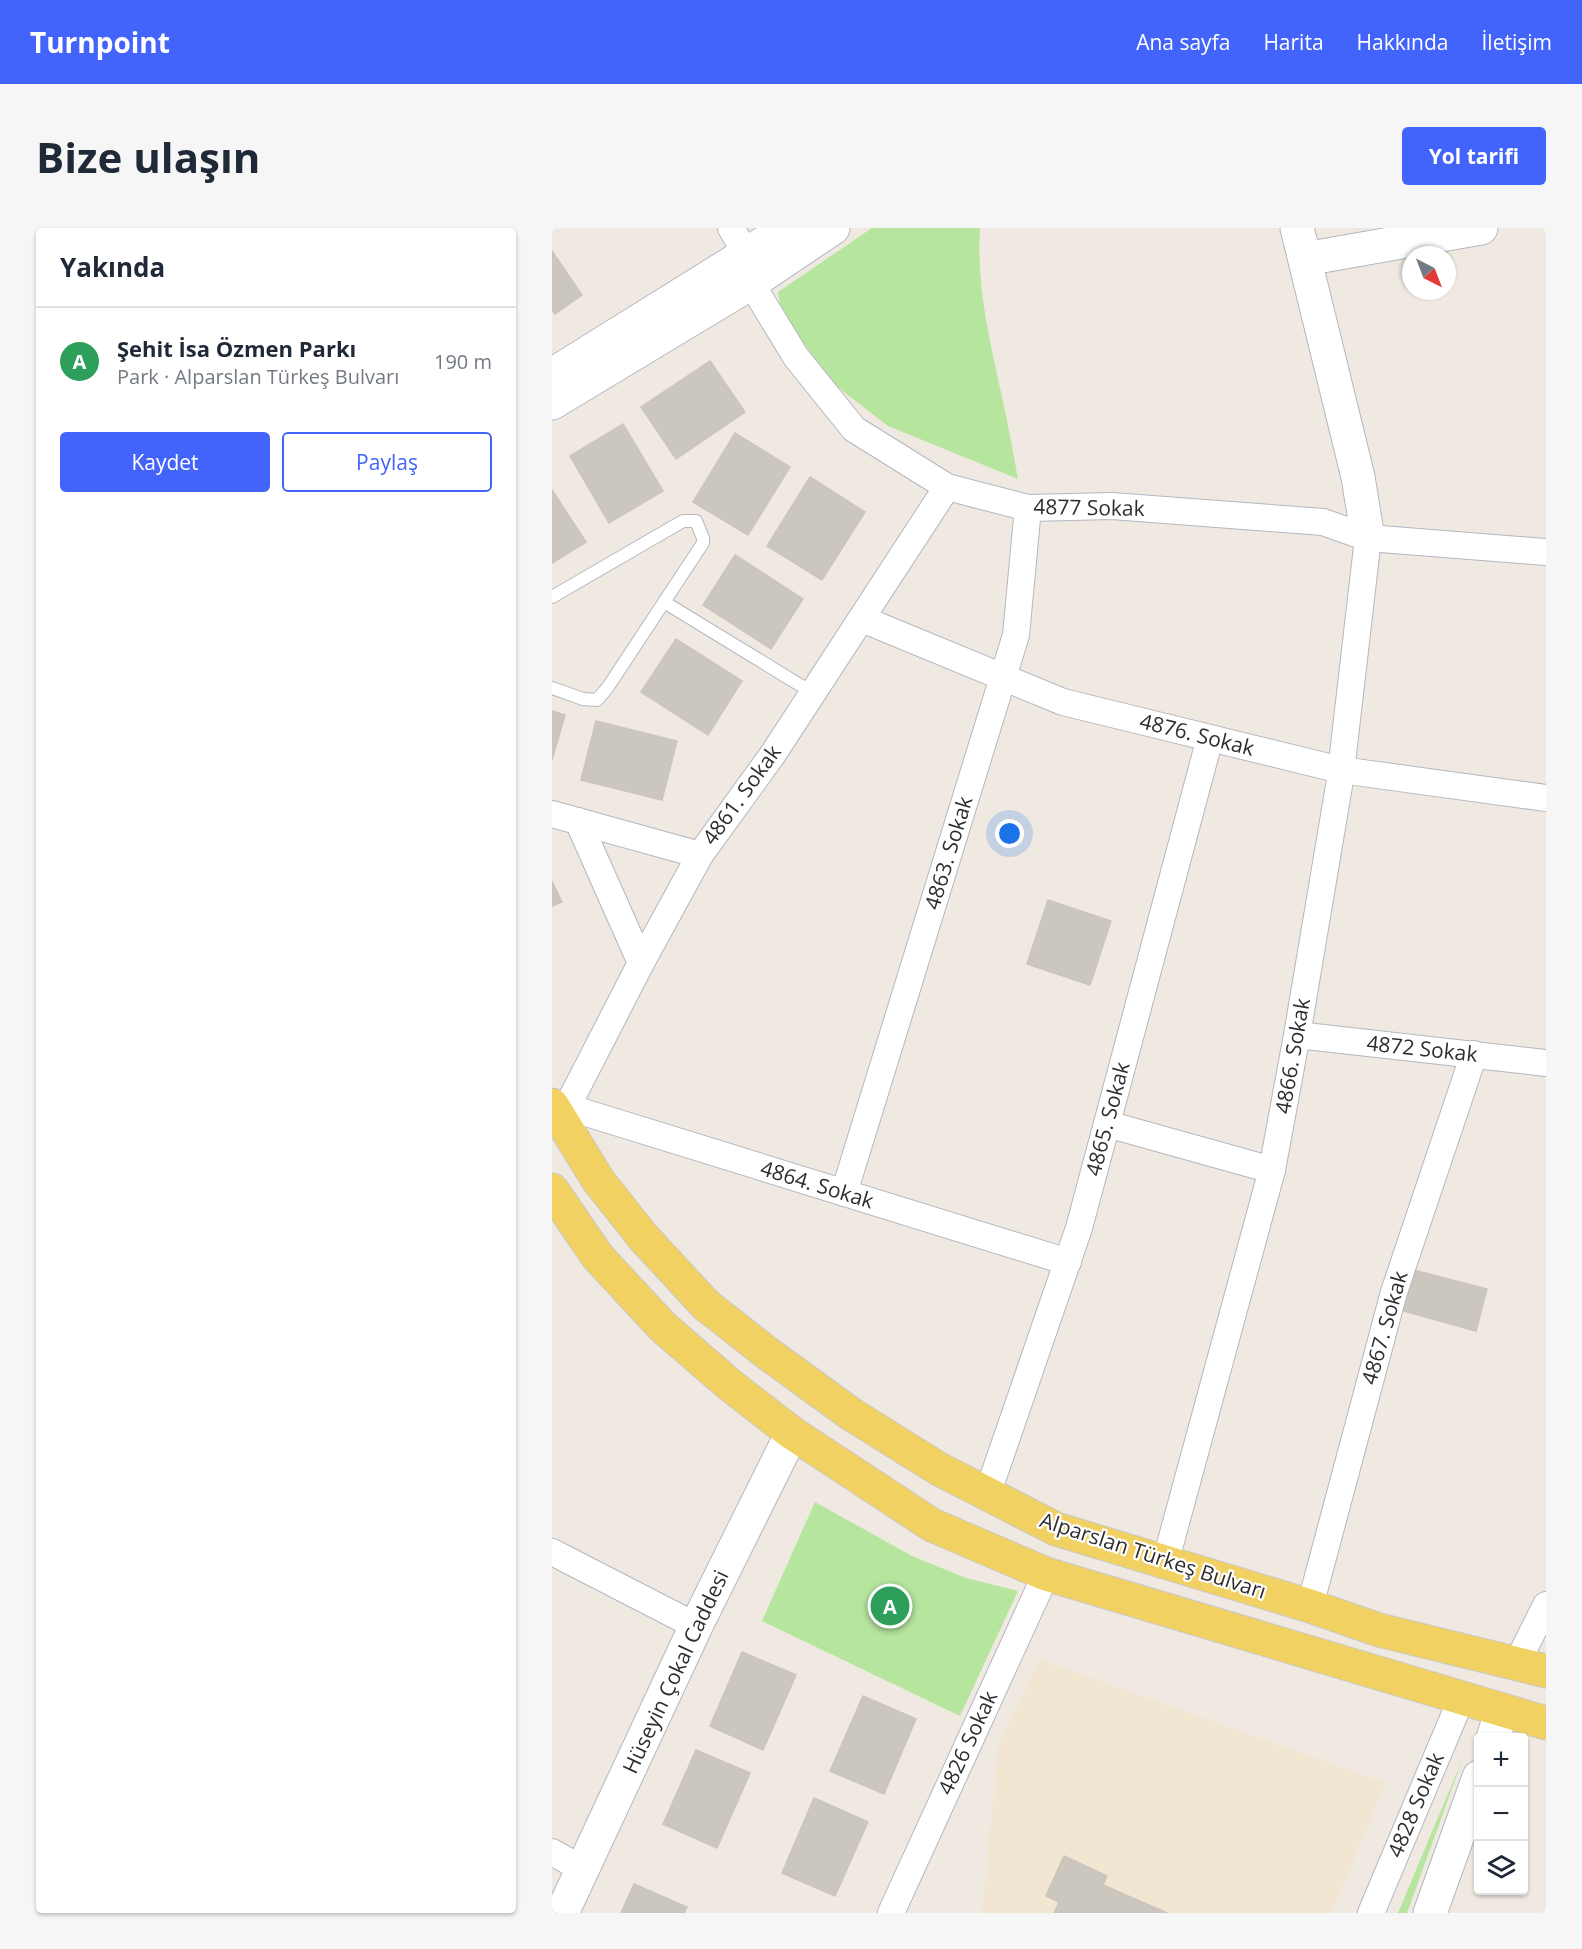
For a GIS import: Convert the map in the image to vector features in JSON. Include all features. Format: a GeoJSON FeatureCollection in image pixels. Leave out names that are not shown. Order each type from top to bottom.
{"type":"FeatureCollection","features":[{"type":"Feature","properties":{"kind":"main road"},"geometry":{"type":"LineString","coordinates":[[552,375],[788,228]]}},
{"type":"Feature","properties":{"kind":"main road"},"geometry":{"type":"LineString","coordinates":[[552,403],[743,256],[832,228]]}},
{"type":"Feature","properties":{"kind":"main road"},"geometry":{"type":"LineString","coordinates":[[1368,538],[1359,477],[1301,243],[1481,228]]}},
{"type":"Feature","properties":{"kind":"main road","name":"Alparslan Türkeş Bulvarı"},"geometry":{"type":"LineString","coordinates":[[559,1109],[598,1180],[643,1237],[706,1305],[851,1414],[939,1469],[1056,1529],[1310,1606],[1379,1630],[1531,1667]]}},
{"type":"Feature","properties":{"kind":"main road"},"geometry":{"type":"LineString","coordinates":[[552,1191],[598,1257],[663,1327],[730,1385],[792,1433],[932,1525],[1046,1574],[1462,1697],[1498,1724],[1546,1723]]}},
{"type":"Feature","properties":{"kind":"main road","name":"Hüseyin Çokal Caddesi"},"geometry":{"type":"LineString","coordinates":[[562,1913],[696,1626],[792,1433]]}},
{"type":"Feature","properties":{"kind":"main road"},"geometry":{"type":"LineString","coordinates":[[1430,1913],[1475,1787]]}},
{"type":"Feature","properties":{"kind":"street","name":"4877 Sokak"},"geometry":{"type":"LineString","coordinates":[[743,256],[796,357],[854,429],[947,487],[1028,508],[1112,506],[1323,522],[1368,538],[1546,552]]}},
{"type":"Feature","properties":{"kind":"street","name":"4861. Sokak"},"geometry":{"type":"LineString","coordinates":[[559,1109],[700,855],[773,754],[947,487]]}},
{"type":"Feature","properties":{"kind":"street","name":"4863. Sokak"},"geometry":{"type":"LineString","coordinates":[[844,1193],[1016,635],[1028,508]]}},
{"type":"Feature","properties":{"kind":"street","name":"4866. Sokak"},"geometry":{"type":"LineString","coordinates":[[1164,1563],[1272,1170],[1341,770],[1368,538]]}},
{"type":"Feature","properties":{"kind":"street","name":"4876. Sokak"},"geometry":{"type":"LineString","coordinates":[[862,619],[1063,702],[1341,770],[1546,798]]}},
{"type":"Feature","properties":{"kind":"street","name":"4865. Sokak"},"geometry":{"type":"LineString","coordinates":[[987,1495],[1079,1228],[1210,738]]}},
{"type":"Feature","properties":{"kind":"street"},"geometry":{"type":"LineString","coordinates":[[552,814],[700,855]]}},
{"type":"Feature","properties":{"kind":"street"},"geometry":{"type":"LineString","coordinates":[[578,821],[641,963]]}},
{"type":"Feature","properties":{"kind":"street","name":"4872 Sokak"},"geometry":{"type":"LineString","coordinates":[[1297,1035],[1546,1063]]}},
{"type":"Feature","properties":{"kind":"street","name":"4867. Sokak"},"geometry":{"type":"LineString","coordinates":[[1310,1606],[1394,1292],[1474,1054]]}},
{"type":"Feature","properties":{"kind":"street","name":"4864. Sokak"},"geometry":{"type":"LineString","coordinates":[[559,1109],[1068,1262]]}},
{"type":"Feature","properties":{"kind":"street"},"geometry":{"type":"LineString","coordinates":[[1107,1124],[1272,1170]]}},
{"type":"Feature","properties":{"kind":"street"},"geometry":{"type":"LineString","coordinates":[[552,1552],[696,1626]]}},
{"type":"Feature","properties":{"kind":"street","name":"4826 Sokak"},"geometry":{"type":"LineString","coordinates":[[891,1913],[1046,1574]]}},
{"type":"Feature","properties":{"kind":"street"},"geometry":{"type":"LineString","coordinates":[[1531,1667],[1546,1605]]}},
{"type":"Feature","properties":{"kind":"street","name":"4828 Sokak"},"geometry":{"type":"LineString","coordinates":[[1371,1913],[1462,1697]]}},
{"type":"Feature","properties":{"kind":"street"},"geometry":{"type":"LineString","coordinates":[[552,1852],[582,1869]]}},
{"type":"Feature","properties":{"kind":"lane"},"geometry":{"type":"LineString","coordinates":[[552,597],[683,521],[696,521],[703,543],[608,687],[597,700],[583,699],[552,688]]}},
{"type":"Feature","properties":{"kind":"lane"},"geometry":{"type":"LineString","coordinates":[[664,602],[813,693]]}},
{"type":"Feature","properties":{"kind":"shaded area"},"geometry":{"type":"Polygon","coordinates":[[[1039,1659],[1386,1783],[1332,1913],[982,1913],[999,1744],[1039,1659]]]}},
{"type":"Feature","properties":{"kind":"green space"},"geometry":{"type":"Polygon","coordinates":[[[872,228],[980,228],[980,271],[985,313],[1018,479],[888,426],[835,385],[782,314],[778,292],[872,228]]]}},
{"type":"Feature","properties":{"kind":"green space"},"geometry":{"type":"Polygon","coordinates":[[[815,1502],[912,1556],[966,1578],[1018,1591],[960,1716],[762,1621],[815,1502]]]}},
{"type":"Feature","properties":{"kind":"green space"},"geometry":{"type":"Polygon","coordinates":[[[1463,1758],[1407,1913],[1398,1913],[1463,1758]]]}},
{"type":"Feature","properties":{"kind":"building"},"geometry":{"type":"Polygon","coordinates":[[[552,251],[582,295],[555,314],[552,310],[552,251]]]}},
{"type":"Feature","properties":{"kind":"building"},"geometry":{"type":"Polygon","coordinates":[[[710,361],[745,412],[676,459],[641,407],[710,361]]]}},
{"type":"Feature","properties":{"kind":"building"},"geometry":{"type":"Polygon","coordinates":[[[623,424],[663,491],[609,523],[570,456],[623,424]]]}},
{"type":"Feature","properties":{"kind":"building"},"geometry":{"type":"Polygon","coordinates":[[[735,433],[790,467],[748,535],[693,502],[735,433]]]}},
{"type":"Feature","properties":{"kind":"building"},"geometry":{"type":"Polygon","coordinates":[[[810,477],[865,512],[822,580],[767,546],[810,477]]]}},
{"type":"Feature","properties":{"kind":"building"},"geometry":{"type":"Polygon","coordinates":[[[552,490],[586,542],[552,563],[552,490]]]}},
{"type":"Feature","properties":{"kind":"building"},"geometry":{"type":"Polygon","coordinates":[[[735,555],[803,599],[771,649],[703,605],[735,555]]]}},
{"type":"Feature","properties":{"kind":"building"},"geometry":{"type":"Polygon","coordinates":[[[676,639],[742,681],[708,735],[641,692],[676,639]]]}},
{"type":"Feature","properties":{"kind":"building"},"geometry":{"type":"Polygon","coordinates":[[[552,711],[565,715],[552,760],[552,711]]]}},
{"type":"Feature","properties":{"kind":"building"},"geometry":{"type":"Polygon","coordinates":[[[596,721],[677,741],[662,800],[581,780],[596,721]]]}},
{"type":"Feature","properties":{"kind":"building"},"geometry":{"type":"Polygon","coordinates":[[[552,881],[562,902],[552,906],[552,881]]]}},
{"type":"Feature","properties":{"kind":"building"},"geometry":{"type":"Polygon","coordinates":[[[1048,900],[1111,921],[1090,985],[1027,964],[1048,900]]]}},
{"type":"Feature","properties":{"kind":"building"},"geometry":{"type":"Polygon","coordinates":[[[1410,1269],[1487,1289],[1476,1331],[1400,1310],[1410,1269]]]}},
{"type":"Feature","properties":{"kind":"building"},"geometry":{"type":"Polygon","coordinates":[[[742,1652],[796,1675],[763,1750],[710,1726],[742,1652]]]}},
{"type":"Feature","properties":{"kind":"building"},"geometry":{"type":"Polygon","coordinates":[[[863,1696],[916,1719],[884,1794],[830,1771],[863,1696]]]}},
{"type":"Feature","properties":{"kind":"building"},"geometry":{"type":"Polygon","coordinates":[[[696,1750],[750,1773],[717,1848],[663,1824],[696,1750]]]}},
{"type":"Feature","properties":{"kind":"building"},"geometry":{"type":"Polygon","coordinates":[[[814,1798],[868,1822],[835,1896],[782,1873],[814,1798]]]}},
{"type":"Feature","properties":{"kind":"building"},"geometry":{"type":"Polygon","coordinates":[[[1064,1856],[1107,1876],[1103,1885],[1167,1913],[1054,1913],[1059,1902],[1046,1896],[1064,1856]]]}},
{"type":"Feature","properties":{"kind":"building"},"geometry":{"type":"Polygon","coordinates":[[[634,1884],[687,1907],[684,1913],[621,1913],[634,1884]]]}},
{"type":"Feature","properties":{"kind":"place","name":"Şehit İsa Özmen Parkı"},"geometry":{"type":"Point","coordinates":[890,1606]}}]}
